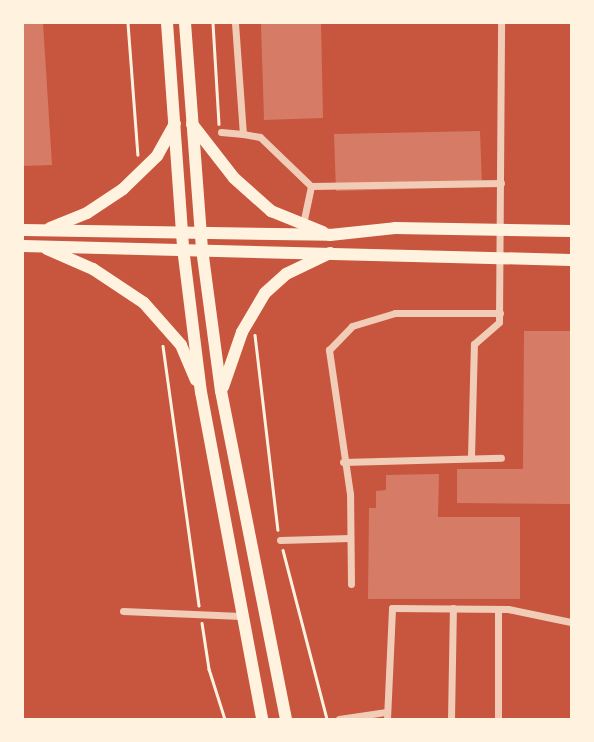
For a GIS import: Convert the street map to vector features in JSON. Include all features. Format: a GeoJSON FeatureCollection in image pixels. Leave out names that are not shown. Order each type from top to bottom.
{"type":"FeatureCollection","features":[{"type":"Feature","properties":{"kind":"main road"},"geometry":{"type":"LineString","coordinates":[[167,23],[183,248],[201,392],[261,719]]}},
{"type":"Feature","properties":{"kind":"main road"},"geometry":{"type":"LineString","coordinates":[[185,23],[202,250],[221,391],[286,719]]}},
{"type":"Feature","properties":{"kind":"main road"},"geometry":{"type":"LineString","coordinates":[[43,231],[87,213],[140,174],[157,156],[175,124]]}},
{"type":"Feature","properties":{"kind":"main road"},"geometry":{"type":"LineString","coordinates":[[192,124],[253,196],[271,211],[330,235]]}},
{"type":"Feature","properties":{"kind":"main road"},"geometry":{"type":"LineString","coordinates":[[23,230],[330,235],[395,228],[571,231]]}},
{"type":"Feature","properties":{"kind":"main road"},"geometry":{"type":"LineString","coordinates":[[23,246],[333,251],[500,260],[571,260]]}},
{"type":"Feature","properties":{"kind":"main road"},"geometry":{"type":"LineString","coordinates":[[40,246],[93,269],[160,318],[181,345],[201,392]]}},
{"type":"Feature","properties":{"kind":"main road"},"geometry":{"type":"LineString","coordinates":[[221,391],[253,314],[265,293],[286,274],[333,251]]}},
{"type":"Feature","properties":{"kind":"street"},"geometry":{"type":"LineString","coordinates":[[235,23],[243,134]]}},
{"type":"Feature","properties":{"kind":"street"},"geometry":{"type":"LineString","coordinates":[[471,457],[474,344],[499,322],[500,313],[501,23]]}},
{"type":"Feature","properties":{"kind":"street"},"geometry":{"type":"LineString","coordinates":[[221,132],[260,137],[311,186],[501,183]]}},
{"type":"Feature","properties":{"kind":"street"},"geometry":{"type":"LineString","coordinates":[[303,224],[311,186]]}},
{"type":"Feature","properties":{"kind":"street"},"geometry":{"type":"LineString","coordinates":[[351,584],[350,494],[343,462],[329,349],[352,326],[395,313],[500,313]]}},
{"type":"Feature","properties":{"kind":"street"},"geometry":{"type":"LineString","coordinates":[[343,462],[501,458]]}},
{"type":"Feature","properties":{"kind":"street"},"geometry":{"type":"LineString","coordinates":[[280,540],[350,538]]}},
{"type":"Feature","properties":{"kind":"street"},"geometry":{"type":"LineString","coordinates":[[339,719],[387,716],[392,608],[498,608],[571,622]]}},
{"type":"Feature","properties":{"kind":"street"},"geometry":{"type":"LineString","coordinates":[[451,719],[453,608]]}},
{"type":"Feature","properties":{"kind":"street"},"geometry":{"type":"LineString","coordinates":[[498,608],[498,719]]}},
{"type":"Feature","properties":{"kind":"street"},"geometry":{"type":"LineString","coordinates":[[123,611],[201,617],[241,616]]}},
{"type":"Feature","properties":{"kind":"path"},"geometry":{"type":"LineString","coordinates":[[128,23],[140,174]]}},
{"type":"Feature","properties":{"kind":"path"},"geometry":{"type":"LineString","coordinates":[[213,23],[221,132]]}},
{"type":"Feature","properties":{"kind":"path"},"geometry":{"type":"LineString","coordinates":[[253,314],[267,468],[280,540],[327,719]]}},
{"type":"Feature","properties":{"kind":"path"},"geometry":{"type":"LineString","coordinates":[[160,318],[209,669],[225,719]]}},
{"type":"Feature","properties":{"kind":"building"},"geometry":{"type":"Polygon","coordinates":[[[23,23],[43,23],[52,165],[23,166],[23,23]]]}},
{"type":"Feature","properties":{"kind":"building"},"geometry":{"type":"Polygon","coordinates":[[[261,23],[321,23],[323,118],[264,120],[261,23]]]}},
{"type":"Feature","properties":{"kind":"building"},"geometry":{"type":"Polygon","coordinates":[[[480,131],[482,187],[336,191],[334,134],[480,131]]]}},
{"type":"Feature","properties":{"kind":"building"},"geometry":{"type":"Polygon","coordinates":[[[524,331],[571,331],[571,504],[457,503],[457,469],[523,469],[524,331]]]}},
{"type":"Feature","properties":{"kind":"building"},"geometry":{"type":"Polygon","coordinates":[[[439,474],[438,517],[520,517],[520,599],[368,599],[369,508],[376,508],[376,491],[386,490],[386,475],[439,474]]]}}]}
